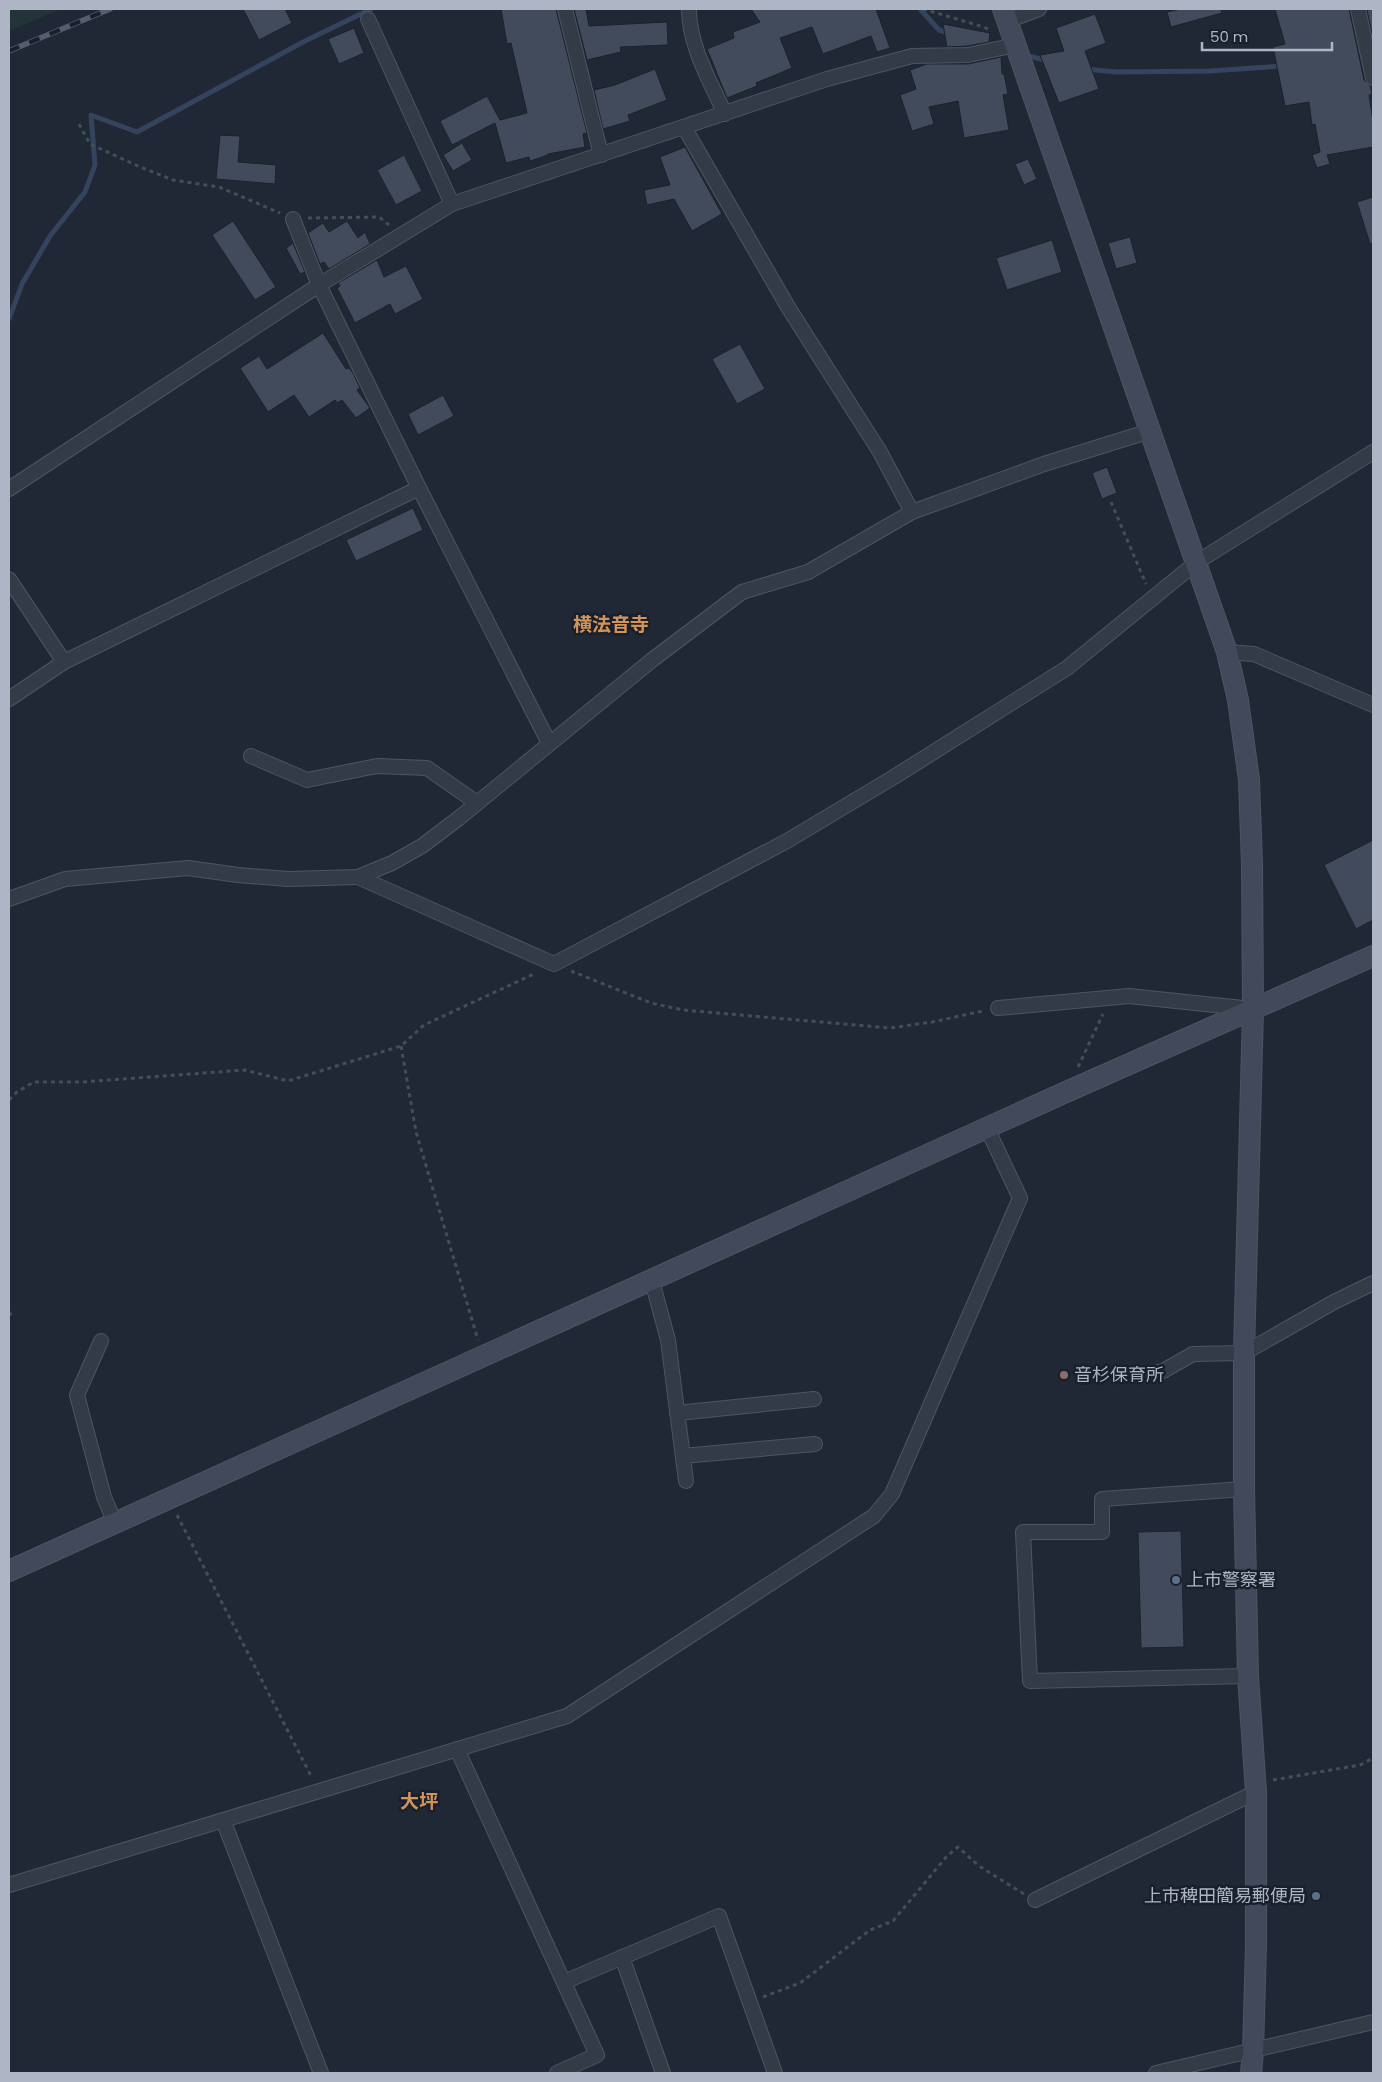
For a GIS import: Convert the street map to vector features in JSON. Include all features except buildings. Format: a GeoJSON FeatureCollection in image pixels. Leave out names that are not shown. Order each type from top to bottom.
{"type":"FeatureCollection","features":[{"type":"Feature","properties":{"kind":"street"},"geometry":{"type":"LineString","coordinates":[[565,9],[600,155]]}},
{"type":"Feature","properties":{"kind":"street"},"geometry":{"type":"LineString","coordinates":[[689,9],[689,19],[700,59],[724,114]]}},
{"type":"Feature","properties":{"kind":"street"},"geometry":{"type":"LineString","coordinates":[[1039,9],[1005,15],[1227,652],[1238,700],[1249,780],[1253,1009],[1244,1353],[1244,1489],[1248,1676],[1256,1788],[1256,1945],[1251,2073]]}},
{"type":"Feature","properties":{"kind":"street"},"geometry":{"type":"LineString","coordinates":[[1358,9],[1373,78]]}},
{"type":"Feature","properties":{"kind":"street"},"geometry":{"type":"LineString","coordinates":[[368,19],[452,204]]}},
{"type":"Feature","properties":{"kind":"street"},"geometry":{"type":"LineString","coordinates":[[9,489],[319,285],[452,204],[827,79],[912,56],[968,55],[1016,45]]}},
{"type":"Feature","properties":{"kind":"street"},"geometry":{"type":"LineString","coordinates":[[684,127],[788,307],[880,452],[912,512]]}},
{"type":"Feature","properties":{"kind":"street"},"geometry":{"type":"LineString","coordinates":[[293,219],[319,285],[419,488],[549,743]]}},
{"type":"Feature","properties":{"kind":"street"},"geometry":{"type":"LineString","coordinates":[[9,899],[65,879],[188,868],[288,879],[358,877],[392,863],[422,846],[652,660],[742,592],[808,572],[912,512],[1044,464],[1150,431]]}},
{"type":"Feature","properties":{"kind":"street"},"geometry":{"type":"LineString","coordinates":[[358,877],[554,964],[787,842],[894,777],[1067,668],[1197,562],[1373,452]]}},
{"type":"Feature","properties":{"kind":"street"},"geometry":{"type":"LineString","coordinates":[[9,699],[64,662],[419,488]]}},
{"type":"Feature","properties":{"kind":"street"},"geometry":{"type":"LineString","coordinates":[[9,579],[64,662]]}},
{"type":"Feature","properties":{"kind":"street"},"geometry":{"type":"LineString","coordinates":[[1227,652],[1254,654],[1373,705]]}},
{"type":"Feature","properties":{"kind":"street"},"geometry":{"type":"LineString","coordinates":[[251,756],[307,780],[377,766],[427,768],[477,803]]}},
{"type":"Feature","properties":{"kind":"street"},"geometry":{"type":"LineString","coordinates":[[9,1570],[652,1281],[1066,1092],[1373,956]]}},
{"type":"Feature","properties":{"kind":"street"},"geometry":{"type":"LineString","coordinates":[[998,1008],[1129,996],[1253,1009]]}},
{"type":"Feature","properties":{"kind":"street"},"geometry":{"type":"LineString","coordinates":[[9,1885],[567,1716],[874,1516],[892,1494],[1020,1198],[987,1128]]}},
{"type":"Feature","properties":{"kind":"street"},"geometry":{"type":"LineString","coordinates":[[652,1281],[668,1340],[686,1481]]}},
{"type":"Feature","properties":{"kind":"street"},"geometry":{"type":"LineString","coordinates":[[1141,1376],[1163,1371],[1193,1354],[1244,1353],[1334,1302],[1373,1283]]}},
{"type":"Feature","properties":{"kind":"street"},"geometry":{"type":"LineString","coordinates":[[102,1341],[78,1395],[104,1497],[115,1523]]}},
{"type":"Feature","properties":{"kind":"street"},"geometry":{"type":"LineString","coordinates":[[678,1414],[814,1399]]}},
{"type":"Feature","properties":{"kind":"street"},"geometry":{"type":"LineString","coordinates":[[683,1456],[814,1444]]}},
{"type":"Feature","properties":{"kind":"street"},"geometry":{"type":"LineString","coordinates":[[1244,1489],[1102,1499],[1102,1532],[1024,1532],[1030,1681],[1248,1676]]}},
{"type":"Feature","properties":{"kind":"street"},"geometry":{"type":"LineString","coordinates":[[457,1749],[597,2055],[557,2073]]}},
{"type":"Feature","properties":{"kind":"street"},"geometry":{"type":"LineString","coordinates":[[1035,1900],[1256,1788]]}},
{"type":"Feature","properties":{"kind":"street"},"geometry":{"type":"LineString","coordinates":[[223,1820],[321,2073]]}},
{"type":"Feature","properties":{"kind":"street"},"geometry":{"type":"LineString","coordinates":[[564,1982],[719,1916],[774,2073]]}},
{"type":"Feature","properties":{"kind":"street"},"geometry":{"type":"LineString","coordinates":[[622,1956],[663,2073]]}},
{"type":"Feature","properties":{"kind":"street"},"geometry":{"type":"LineString","coordinates":[[1156,2073],[1253,2052],[1373,2022]]}},
{"type":"Feature","properties":{"kind":"path"},"geometry":{"type":"LineString","coordinates":[[923,9],[984,27],[1016,45]]}},
{"type":"Feature","properties":{"kind":"path"},"geometry":{"type":"LineString","coordinates":[[79,124],[90,144],[173,180],[220,187],[293,219],[379,217],[401,235]]}},
{"type":"Feature","properties":{"kind":"path"},"geometry":{"type":"LineString","coordinates":[[1111,502],[1152,599]]}},
{"type":"Feature","properties":{"kind":"path"},"geometry":{"type":"LineString","coordinates":[[9,1100],[17,1092],[34,1082],[82,1082],[245,1070],[288,1081],[401,1046],[424,1025],[554,964],[651,1003],[693,1011],[890,1028],[932,1022],[998,1008]]}},
{"type":"Feature","properties":{"kind":"path"},"geometry":{"type":"LineString","coordinates":[[1066,1092],[1111,997]]}},
{"type":"Feature","properties":{"kind":"path"},"geometry":{"type":"LineString","coordinates":[[401,1046],[416,1132],[483,1357]]}},
{"type":"Feature","properties":{"kind":"path"},"geometry":{"type":"LineString","coordinates":[[9,1312],[13,1318]]}},
{"type":"Feature","properties":{"kind":"path"},"geometry":{"type":"LineString","coordinates":[[169,1498],[319,1791]]}},
{"type":"Feature","properties":{"kind":"path"},"geometry":{"type":"LineString","coordinates":[[1256,1788],[1360,1765],[1373,1758]]}},
{"type":"Feature","properties":{"kind":"path"},"geometry":{"type":"LineString","coordinates":[[749,2002],[800,1983],[870,1930],[893,1921],[947,1856],[958,1847],[979,1866],[1035,1900]]}},
{"type":"Feature","properties":{"kind":"shaded area"},"geometry":{"type":"Polygon","coordinates":[[[9,9],[61,9],[9,31],[9,9]]]}},
{"type":"Feature","properties":{"kind":"waterway"},"geometry":{"type":"LineString","coordinates":[[9,319],[22,284],[50,236],[85,192],[95,165],[91,115],[137,132],[305,41],[371,9]]}},
{"type":"Feature","properties":{"kind":"waterway"},"geometry":{"type":"LineString","coordinates":[[920,9],[939,30],[949,33]]}},
{"type":"Feature","properties":{"kind":"waterway"},"geometry":{"type":"LineString","coordinates":[[1025,55],[1048,61]]}},
{"type":"Feature","properties":{"kind":"waterway"},"geometry":{"type":"LineString","coordinates":[[1086,69],[1116,72],[1210,71],[1282,66]]}},
{"type":"Feature","properties":{"kind":"railway"},"geometry":{"type":"LineString","coordinates":[[9,51],[110,9]]}},
{"type":"Feature","properties":{"kind":"place","name":"音杉保育所"},"geometry":{"type":"Point","coordinates":[1064,1375]}},
{"type":"Feature","properties":{"kind":"place","name":"上市警察署"},"geometry":{"type":"Point","coordinates":[1176,1580]}},
{"type":"Feature","properties":{"kind":"place","name":"上市稗田簡易郵便局"},"geometry":{"type":"Point","coordinates":[1316,1896]}},
{"type":"Feature","properties":{"kind":"district","name":"横法音寺"},"geometry":{"type":"Point","coordinates":[611,624]}},
{"type":"Feature","properties":{"kind":"district","name":"大坪"},"geometry":{"type":"Point","coordinates":[419,1801]}}]}
